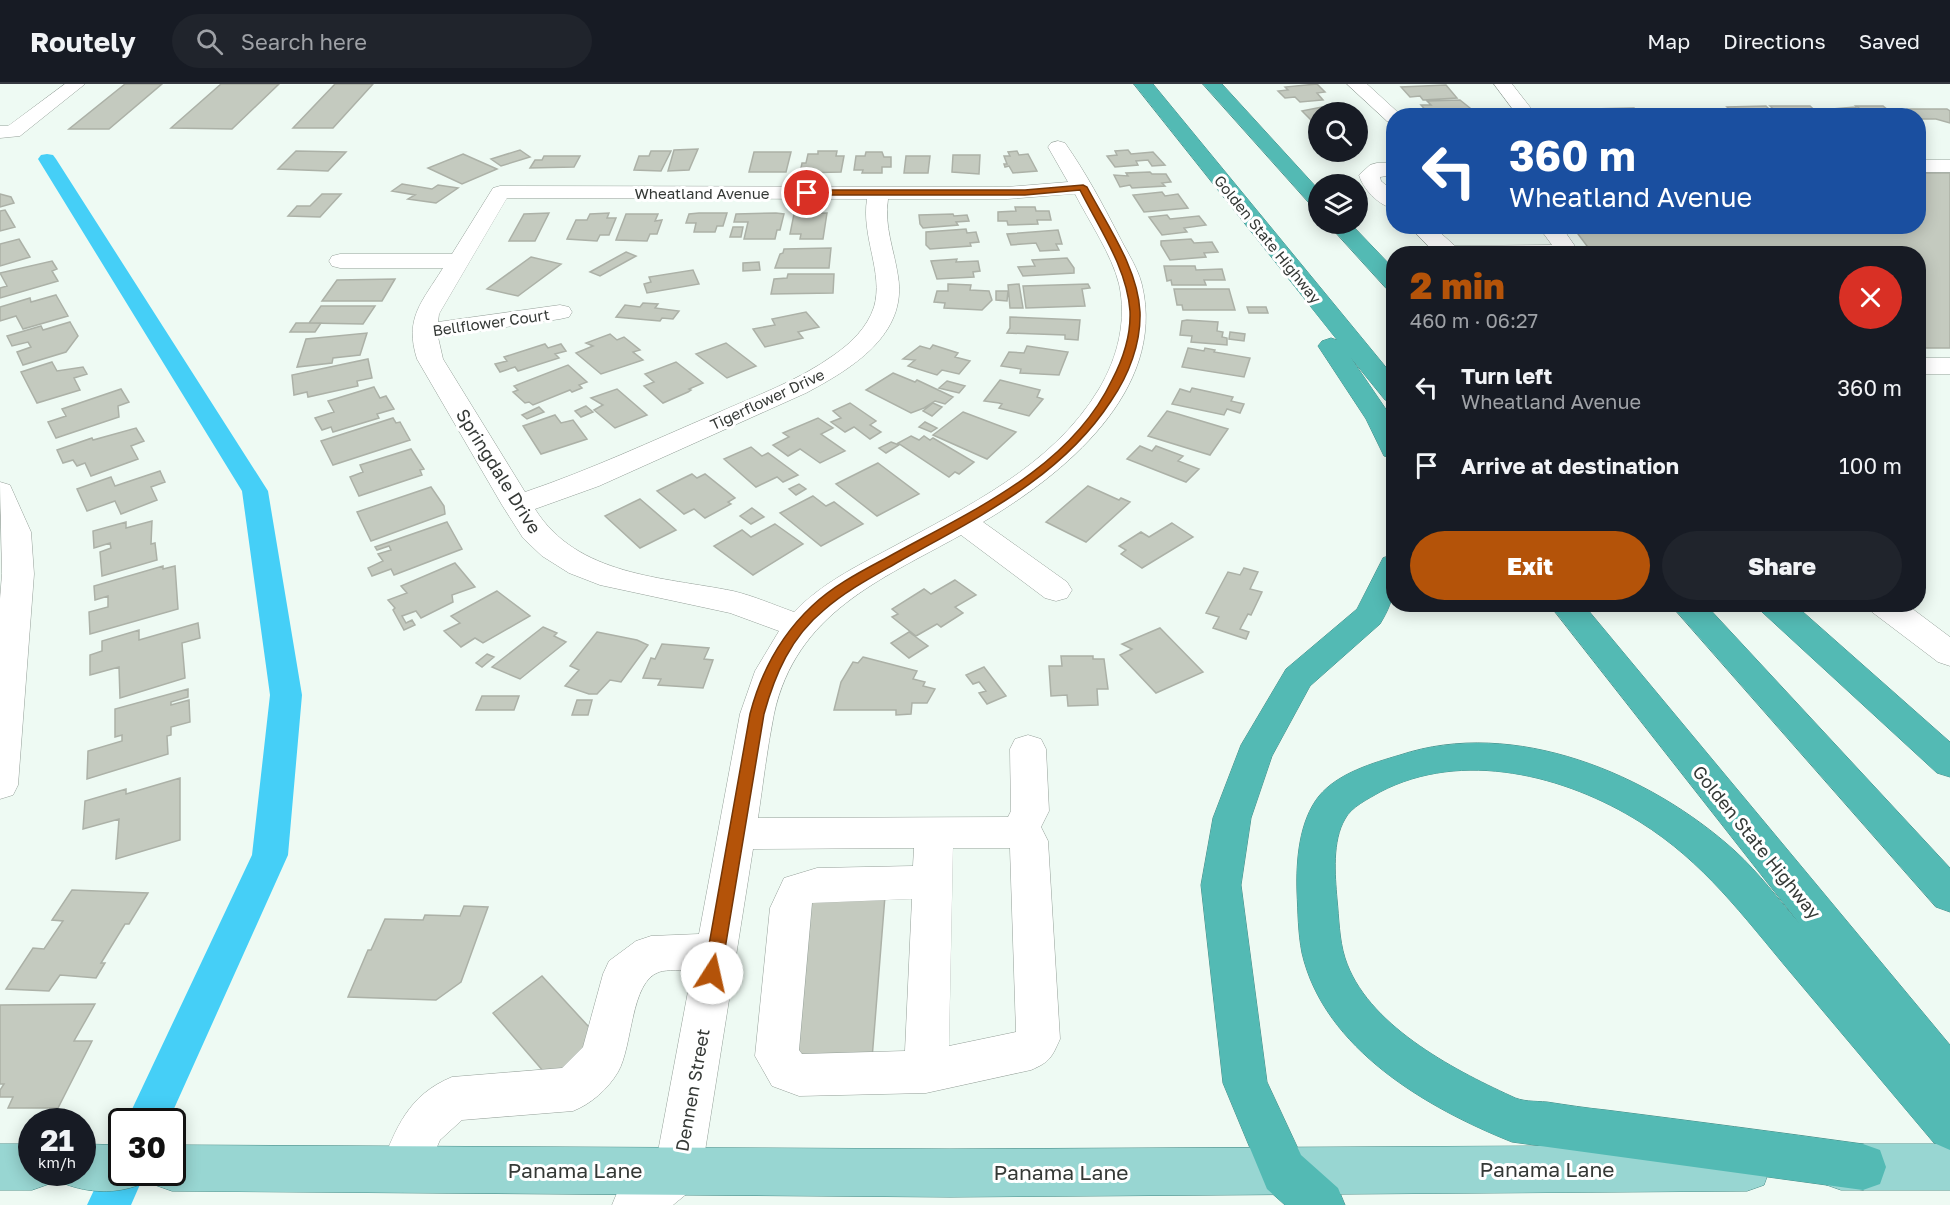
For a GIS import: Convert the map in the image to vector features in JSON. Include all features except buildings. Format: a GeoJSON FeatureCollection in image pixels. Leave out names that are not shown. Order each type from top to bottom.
{"type":"FeatureCollection","features":[{"type":"Feature","properties":{"kind":"highway","name":"Golden State Highway"},"geometry":{"type":"LineString","coordinates":[[1143,84],[1386,384]]}},
{"type":"Feature","properties":{"kind":"highway"},"geometry":{"type":"LineString","coordinates":[[1212,84],[1308,188]]}},
{"type":"Feature","properties":{"kind":"highway"},"geometry":{"type":"LineString","coordinates":[[1218,178],[1379,419],[1386,433]]}},
{"type":"Feature","properties":{"kind":"highway"},"geometry":{"type":"LineString","coordinates":[[1368,230],[1386,247]]}},
{"type":"Feature","properties":{"kind":"highway"},"geometry":{"type":"LineString","coordinates":[[1348,234],[1386,274]]}},
{"type":"Feature","properties":{"kind":"highway"},"geometry":{"type":"LineString","coordinates":[[1321,1205],[1284,1172],[1245,1083],[1221,885],[1232,818],[1254,755],[1298,678],[1369,616],[1386,585]]}},
{"type":"Feature","properties":{"kind":"highway","name":"Golden State Highway"},"geometry":{"type":"LineString","coordinates":[[1571,612],[1950,1079]]}},
{"type":"Feature","properties":{"kind":"highway"},"geometry":{"type":"LineString","coordinates":[[1693,612],[1950,895]]}},
{"type":"Feature","properties":{"kind":"highway"},"geometry":{"type":"LineString","coordinates":[[1782,612],[1950,763]]}},
{"type":"Feature","properties":{"kind":"highway"},"geometry":{"type":"LineString","coordinates":[[1863,1167],[1513,1120],[1436,1082],[1395,1056],[1364,1027],[1339,992],[1324,959],[1320,939],[1315,869],[1320,841],[1332,807],[1365,783],[1401,767],[1438,759],[1479,757],[1526,762],[1566,772],[1605,787],[1644,806],[1685,832],[1723,864],[1950,1127]]}},
{"type":"Feature","properties":{"kind":"highway"},"geometry":{"type":"LineString","coordinates":[[1852,786],[1950,885]]}},
{"type":"Feature","properties":{"kind":"main road"},"geometry":{"type":"LineString","coordinates":[[0,1167],[18,1167]]}},
{"type":"Feature","properties":{"kind":"main road","name":"Panama Lane"},"geometry":{"type":"LineString","coordinates":[[186,1168],[931,1173],[1950,1167]]}},
{"type":"Feature","properties":{"kind":"street"},"geometry":{"type":"LineString","coordinates":[[6,132],[76,84]]}},
{"type":"Feature","properties":{"kind":"street"},"geometry":{"type":"LineString","coordinates":[[1356,84],[1386,110]]}},
{"type":"Feature","properties":{"kind":"street"},"geometry":{"type":"LineString","coordinates":[[1503,84],[1522,108]]}},
{"type":"Feature","properties":{"kind":"street"},"geometry":{"type":"LineString","coordinates":[[6,132],[40,132]]}},
{"type":"Feature","properties":{"kind":"street","name":"Dennen Street"},"geometry":{"type":"LineString","coordinates":[[636,1205],[678,1170],[757,714],[765,682],[780,653],[800,626],[818,608],[849,584],[1002,498],[1041,471],[1072,443],[1097,415],[1113,391],[1126,364],[1133,336],[1135,310],[1127,274],[1083,187],[1058,147]]}},
{"type":"Feature","properties":{"kind":"street"},"geometry":{"type":"LineString","coordinates":[[1926,166],[1950,166]]}},
{"type":"Feature","properties":{"kind":"street"},"geometry":{"type":"LineString","coordinates":[[1386,169],[1377,169],[1369,175],[1372,183],[1386,196]]}},
{"type":"Feature","properties":{"kind":"street","name":"Wheatland Avenue"},"geometry":{"type":"LineString","coordinates":[[458,261],[500,192],[1025,193],[1083,187]]}},
{"type":"Feature","properties":{"kind":"street","name":"Tigerflower Drive"},"geometry":{"type":"LineString","coordinates":[[517,505],[589,480],[786,392],[826,372],[849,356],[867,339],[879,323],[886,305],[888,288],[875,219],[878,193]]}},
{"type":"Feature","properties":{"kind":"street"},"geometry":{"type":"LineString","coordinates":[[1429,234],[1441,246]]}},
{"type":"Feature","properties":{"kind":"street"},"geometry":{"type":"LineString","coordinates":[[340,261],[458,261]]}},
{"type":"Feature","properties":{"kind":"street"},"geometry":{"type":"LineString","coordinates":[[423,332],[427,314],[458,261]]}},
{"type":"Feature","properties":{"kind":"street","name":"Bellflower Court"},"geometry":{"type":"LineString","coordinates":[[423,332],[560,312]]}},
{"type":"Feature","properties":{"kind":"street","name":"Springdale Drive"},"geometry":{"type":"LineString","coordinates":[[423,332],[425,348],[430,359],[517,505],[540,537],[553,549],[580,566],[629,584],[704,595],[736,603],[800,626]]}},
{"type":"Feature","properties":{"kind":"street"},"geometry":{"type":"LineString","coordinates":[[1926,366],[1950,366]]}},
{"type":"Feature","properties":{"kind":"street"},"geometry":{"type":"LineString","coordinates":[[0,491],[16,532],[9,577],[0,785]]}},
{"type":"Feature","properties":{"kind":"street"},"geometry":{"type":"LineString","coordinates":[[962,521],[1056,590]]}},
{"type":"Feature","properties":{"kind":"street"},"geometry":{"type":"LineString","coordinates":[[1894,612],[1950,654]]}},
{"type":"Feature","properties":{"kind":"street"},"geometry":{"type":"LineString","coordinates":[[1019,832],[1030,811],[1028,749]]}},
{"type":"Feature","properties":{"kind":"street"},"geometry":{"type":"LineString","coordinates":[[736,834],[1019,832],[1025,834],[1029,841],[1038,1039],[1031,1049],[926,1072],[799,1075],[788,1071],[777,1056],[790,908],[798,890],[817,885],[933,882]]}},
{"type":"Feature","properties":{"kind":"street"},"geometry":{"type":"LineString","coordinates":[[926,1072],[934,833]]}},
{"type":"Feature","properties":{"kind":"street"},"geometry":{"type":"LineString","coordinates":[[403,1169],[424,1124],[452,1099],[573,1089],[602,1058],[624,974],[651,954],[716,951]]}},
{"type":"Feature","properties":{"kind":"waterway"},"geometry":{"type":"LineString","coordinates":[[47,159],[255,491],[286,695],[270,855],[153,1108]]}},
{"type":"Feature","properties":{"kind":"waterway"},"geometry":{"type":"LineString","coordinates":[[109,1205],[118,1186]]}},
{"type":"Feature","properties":{"kind":"route"},"geometry":{"type":"LineString","coordinates":[[712,973],[757,714],[765,682],[780,653],[800,626],[818,608],[849,584],[1002,498],[1041,471],[1072,443],[1097,415],[1113,391],[1126,364],[1133,336],[1135,310],[1127,274],[1083,187],[1025,193],[807,193]]}}]}
